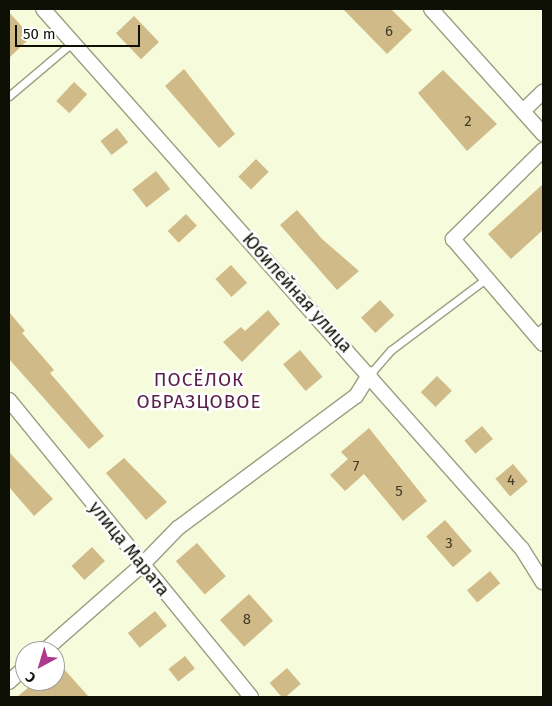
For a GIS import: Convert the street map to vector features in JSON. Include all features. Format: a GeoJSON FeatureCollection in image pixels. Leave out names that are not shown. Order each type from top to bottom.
{"type":"FeatureCollection","features":[{"type":"Feature","properties":{"kind":"street","name":"Юбилейная улица"},"geometry":{"type":"LineString","coordinates":[[44,9],[370,374],[522,548],[543,582]]}},
{"type":"Feature","properties":{"kind":"street"},"geometry":{"type":"LineString","coordinates":[[431,9],[543,134]]}},
{"type":"Feature","properties":{"kind":"street"},"geometry":{"type":"LineString","coordinates":[[523,111],[543,92]]}},
{"type":"Feature","properties":{"kind":"street"},"geometry":{"type":"LineString","coordinates":[[541,335],[453,239],[543,150]]}},
{"type":"Feature","properties":{"kind":"street"},"geometry":{"type":"LineString","coordinates":[[55,641],[142,565],[178,528],[356,396],[370,374]]}},
{"type":"Feature","properties":{"kind":"street","name":"улица Марата"},"geometry":{"type":"LineString","coordinates":[[9,400],[251,697]]}},
{"type":"Feature","properties":{"kind":"lane"},"geometry":{"type":"LineString","coordinates":[[9,96],[73,42]]}},
{"type":"Feature","properties":{"kind":"lane"},"geometry":{"type":"LineString","coordinates":[[370,374],[392,350],[487,278]]}},
{"type":"Feature","properties":{"kind":"building"},"geometry":{"type":"Polygon","coordinates":[[[343,9],[391,9],[412,30],[387,54],[343,9]]]}},
{"type":"Feature","properties":{"kind":"building"},"geometry":{"type":"Polygon","coordinates":[[[9,12],[31,37],[9,58],[9,12]]]}},
{"type":"Feature","properties":{"kind":"building"},"geometry":{"type":"Polygon","coordinates":[[[134,16],[159,42],[141,59],[116,33],[134,16]]]}},
{"type":"Feature","properties":{"kind":"building"},"geometry":{"type":"Polygon","coordinates":[[[184,69],[235,134],[219,148],[165,86],[184,69]]]}},
{"type":"Feature","properties":{"kind":"building"},"geometry":{"type":"Polygon","coordinates":[[[443,70],[497,124],[467,151],[418,93],[443,70]]]}},
{"type":"Feature","properties":{"kind":"building"},"geometry":{"type":"Polygon","coordinates":[[[74,82],[87,94],[69,113],[56,101],[74,82]]]}},
{"type":"Feature","properties":{"kind":"building"},"geometry":{"type":"Polygon","coordinates":[[[117,128],[128,142],[112,155],[100,141],[117,128]]]}},
{"type":"Feature","properties":{"kind":"building"},"geometry":{"type":"Polygon","coordinates":[[[256,159],[269,172],[251,189],[238,177],[256,159]]]}},
{"type":"Feature","properties":{"kind":"building"},"geometry":{"type":"Polygon","coordinates":[[[156,171],[170,189],[147,208],[132,189],[156,171]]]}},
{"type":"Feature","properties":{"kind":"building"},"geometry":{"type":"Polygon","coordinates":[[[543,184],[543,230],[511,259],[488,234],[543,184]]]}},
{"type":"Feature","properties":{"kind":"building"},"geometry":{"type":"Polygon","coordinates":[[[297,210],[322,239],[359,271],[337,290],[280,225],[297,210]]]}},
{"type":"Feature","properties":{"kind":"building"},"geometry":{"type":"Polygon","coordinates":[[[186,214],[197,226],[179,243],[168,231],[186,214]]]}},
{"type":"Feature","properties":{"kind":"building"},"geometry":{"type":"Polygon","coordinates":[[[231,265],[247,283],[231,297],[215,279],[231,265]]]}},
{"type":"Feature","properties":{"kind":"building"},"geometry":{"type":"Polygon","coordinates":[[[380,300],[394,315],[375,333],[361,318],[380,300]]]}},
{"type":"Feature","properties":{"kind":"building"},"geometry":{"type":"Polygon","coordinates":[[[268,310],[280,324],[242,362],[223,342],[241,327],[245,331],[268,310]]]}},
{"type":"Feature","properties":{"kind":"building"},"geometry":{"type":"Polygon","coordinates":[[[9,312],[25,331],[22,333],[54,370],[50,373],[104,436],[89,449],[9,359],[9,312]]]}},
{"type":"Feature","properties":{"kind":"building"},"geometry":{"type":"Polygon","coordinates":[[[300,350],[322,377],[306,391],[283,364],[300,350]]]}},
{"type":"Feature","properties":{"kind":"building"},"geometry":{"type":"Polygon","coordinates":[[[437,376],[452,391],[436,407],[421,392],[437,376]]]}},
{"type":"Feature","properties":{"kind":"building"},"geometry":{"type":"Polygon","coordinates":[[[482,426],[493,439],[475,454],[464,441],[482,426]]]}},
{"type":"Feature","properties":{"kind":"building"},"geometry":{"type":"Polygon","coordinates":[[[369,428],[427,501],[403,521],[364,474],[345,491],[330,475],[348,459],[341,452],[369,428]]]}},
{"type":"Feature","properties":{"kind":"building"},"geometry":{"type":"Polygon","coordinates":[[[9,452],[53,499],[34,516],[9,487],[9,452]]]}},
{"type":"Feature","properties":{"kind":"building"},"geometry":{"type":"Polygon","coordinates":[[[124,458],[167,502],[146,520],[106,473],[124,458]]]}},
{"type":"Feature","properties":{"kind":"building"},"geometry":{"type":"Polygon","coordinates":[[[513,464],[528,482],[510,496],[495,479],[513,464]]]}},
{"type":"Feature","properties":{"kind":"building"},"geometry":{"type":"Polygon","coordinates":[[[445,520],[472,551],[453,567],[426,536],[445,520]]]}},
{"type":"Feature","properties":{"kind":"building"},"geometry":{"type":"Polygon","coordinates":[[[197,543],[226,576],[205,595],[176,561],[197,543]]]}},
{"type":"Feature","properties":{"kind":"building"},"geometry":{"type":"Polygon","coordinates":[[[92,547],[105,561],[84,580],[72,566],[92,547]]]}},
{"type":"Feature","properties":{"kind":"building"},"geometry":{"type":"Polygon","coordinates":[[[490,571],[500,583],[477,603],[467,590],[490,571]]]}},
{"type":"Feature","properties":{"kind":"building"},"geometry":{"type":"Polygon","coordinates":[[[249,594],[273,621],[244,647],[220,620],[249,594]]]}},
{"type":"Feature","properties":{"kind":"building"},"geometry":{"type":"Polygon","coordinates":[[[155,611],[167,626],[140,648],[128,633],[155,611]]]}},
{"type":"Feature","properties":{"kind":"building"},"geometry":{"type":"Polygon","coordinates":[[[185,656],[195,669],[178,682],[168,669],[185,656]]]}},
{"type":"Feature","properties":{"kind":"building"},"geometry":{"type":"Polygon","coordinates":[[[287,668],[301,684],[286,697],[282,697],[270,683],[287,668]]]}},
{"type":"Feature","properties":{"kind":"building"},"geometry":{"type":"Polygon","coordinates":[[[65,670],[89,697],[17,697],[24,691],[65,691],[65,670]]]}},
{"type":"Feature","properties":{"kind":"district","name":"ПОСЁЛОК ОБРАЗЦОВОЕ"},"geometry":{"type":"Point","coordinates":[199,391]}}]}
